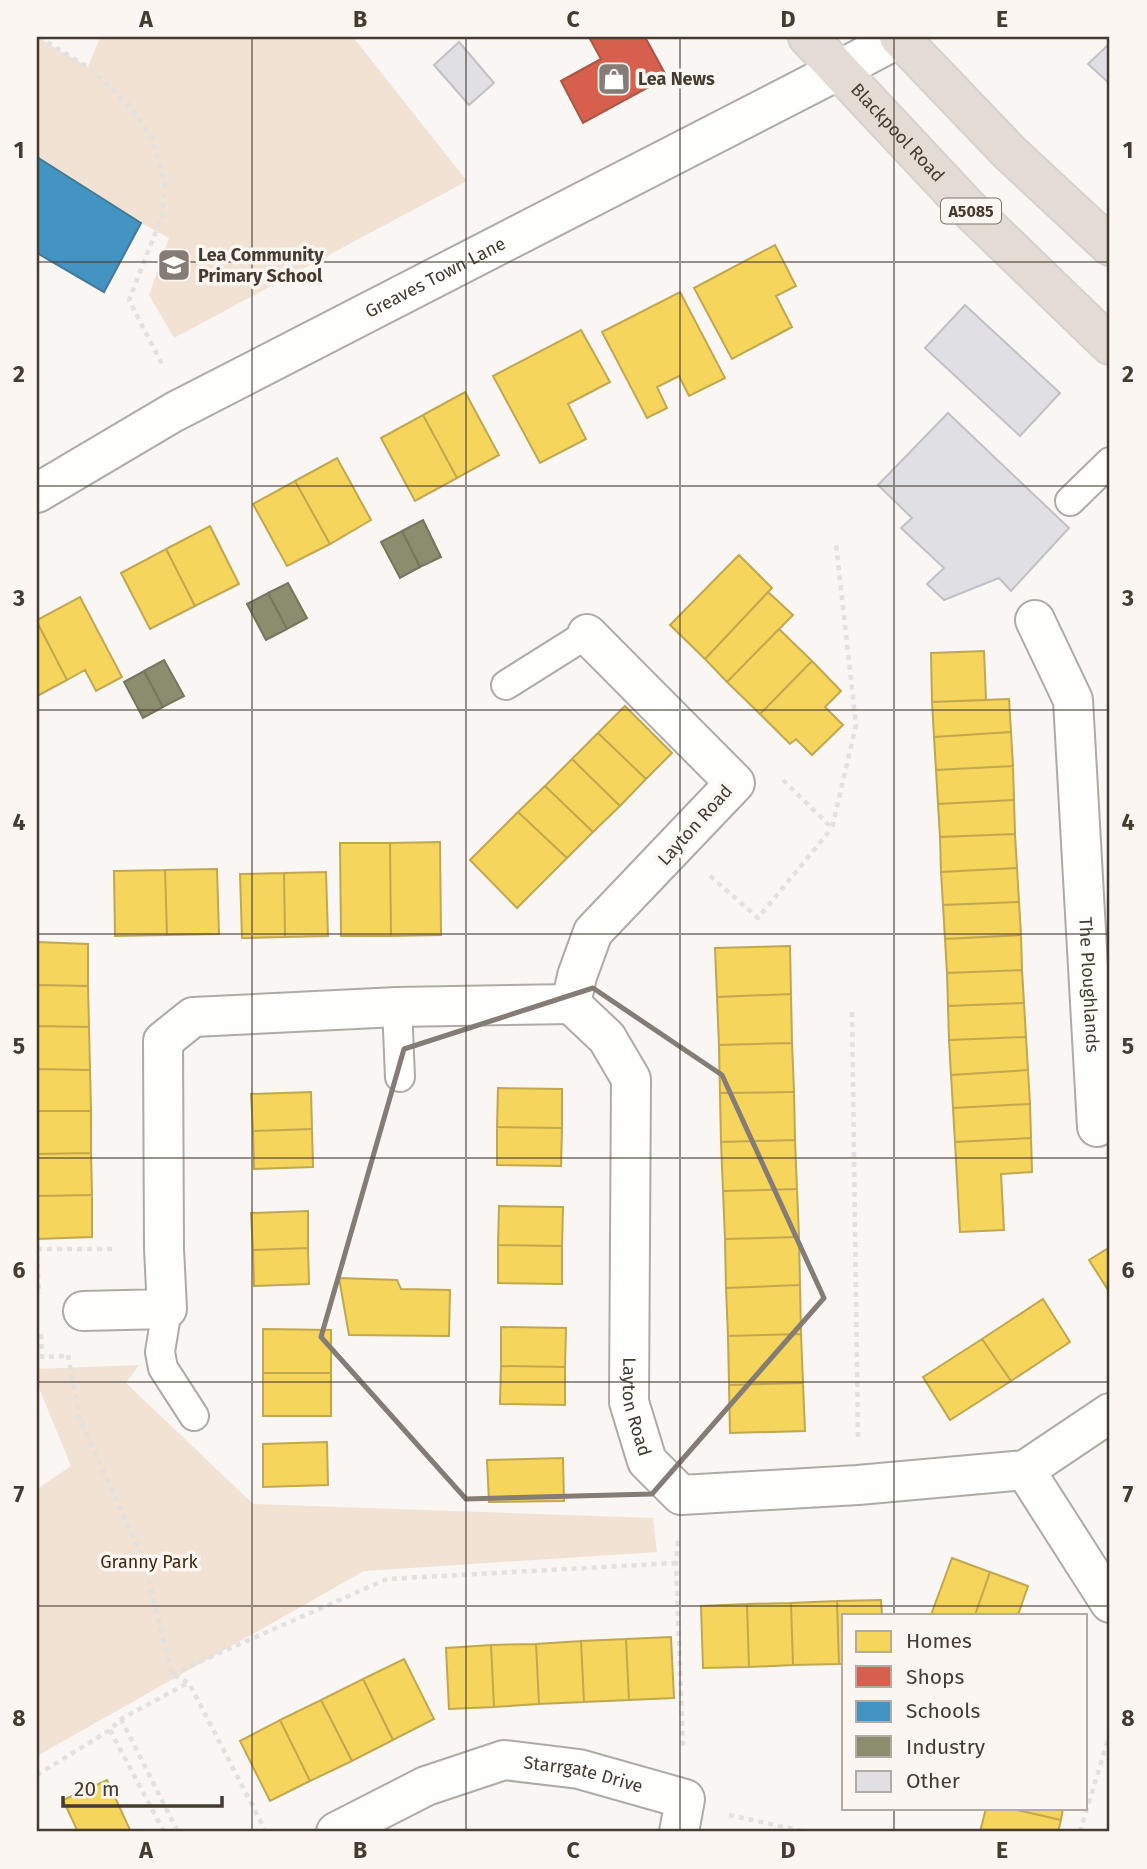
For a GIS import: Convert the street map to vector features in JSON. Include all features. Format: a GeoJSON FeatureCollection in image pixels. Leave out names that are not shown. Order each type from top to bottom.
{"type":"FeatureCollection","features":[{"type":"Feature","properties":{"kind":"highway","name":"Blackpool Road"},"geometry":{"type":"LineString","coordinates":[[808,37],[967,207],[1110,345]]}},
{"type":"Feature","properties":{"kind":"highway"},"geometry":{"type":"LineString","coordinates":[[900,37],[1009,152],[1110,246]]}},
{"type":"Feature","properties":{"kind":"street","name":"Greaves Town Lane"},"geometry":{"type":"LineString","coordinates":[[37,493],[185,406],[900,37]]}},
{"type":"Feature","properties":{"kind":"street","name":"The Ploughlands"},"geometry":{"type":"LineString","coordinates":[[1035,620],[1073,700],[1095,835],[1097,1127]]}},
{"type":"Feature","properties":{"kind":"street","name":"Layton Road"},"geometry":{"type":"LineString","coordinates":[[587,634],[735,783],[593,932],[570,1004],[607,1038],[631,1079],[629,1402],[647,1461],[681,1495]]}},
{"type":"Feature","properties":{"kind":"street"},"geometry":{"type":"LineString","coordinates":[[83,1311],[167,1309],[164,1249],[163,1041],[193,1017],[397,1007],[570,1004]]}},
{"type":"Feature","properties":{"kind":"street"},"geometry":{"type":"LineString","coordinates":[[681,1495],[858,1485],[1025,1470],[1110,1413]]}},
{"type":"Feature","properties":{"kind":"street"},"geometry":{"type":"LineString","coordinates":[[1025,1470],[1110,1603]]}},
{"type":"Feature","properties":{"kind":"street","name":"Starrgate Drive"},"geometry":{"type":"LineString","coordinates":[[336,1832],[426,1786],[504,1760],[579,1769],[683,1812]]}},
{"type":"Feature","properties":{"kind":"lane"},"geometry":{"type":"LineString","coordinates":[[1070,501],[1110,462]]}},
{"type":"Feature","properties":{"kind":"lane"},"geometry":{"type":"LineString","coordinates":[[506,685],[587,634]]}},
{"type":"Feature","properties":{"kind":"lane"},"geometry":{"type":"LineString","coordinates":[[397,1007],[400,1077]]}},
{"type":"Feature","properties":{"kind":"lane"},"geometry":{"type":"LineString","coordinates":[[167,1309],[160,1352],[163,1368],[194,1416]]}},
{"type":"Feature","properties":{"kind":"path"},"geometry":{"type":"LineString","coordinates":[[40,37],[89,68],[118,94],[152,138],[165,186],[162,216],[129,300],[185,406]]}},
{"type":"Feature","properties":{"kind":"path"},"geometry":{"type":"LineString","coordinates":[[668,855],[701,868],[758,918],[832,828],[856,725],[836,544]]}},
{"type":"Feature","properties":{"kind":"path"},"geometry":{"type":"LineString","coordinates":[[735,783],[779,776],[832,828]]}},
{"type":"Feature","properties":{"kind":"path"},"geometry":{"type":"LineString","coordinates":[[852,1012],[858,1485]]}},
{"type":"Feature","properties":{"kind":"path"},"geometry":{"type":"LineString","coordinates":[[37,1249],[164,1249]]}},
{"type":"Feature","properties":{"kind":"path"},"geometry":{"type":"LineString","coordinates":[[83,1311],[68,1356],[80,1420],[143,1558],[172,1674]]}},
{"type":"Feature","properties":{"kind":"path"},"geometry":{"type":"LineString","coordinates":[[681,1495],[676,1563],[683,1812],[807,1832]]}},
{"type":"Feature","properties":{"kind":"path"},"geometry":{"type":"LineString","coordinates":[[172,1674],[387,1579],[676,1563]]}},
{"type":"Feature","properties":{"kind":"path"},"geometry":{"type":"LineString","coordinates":[[172,1674],[189,1682],[266,1832]]}},
{"type":"Feature","properties":{"kind":"path"},"geometry":{"type":"LineString","coordinates":[[37,1775],[110,1730],[121,1719],[189,1682]]}},
{"type":"Feature","properties":{"kind":"path"},"geometry":{"type":"LineString","coordinates":[[121,1719],[178,1832]]}},
{"type":"Feature","properties":{"kind":"path"},"geometry":{"type":"LineString","coordinates":[[110,1730],[164,1832]]}},
{"type":"Feature","properties":{"kind":"path"},"geometry":{"type":"LineString","coordinates":[[1088,1806],[1110,1733]]}},
{"type":"Feature","properties":{"kind":"path"},"geometry":{"type":"LineString","coordinates":[[1080,1832],[1087,1810]]}},
{"type":"Feature","properties":{"kind":"highlighted area"},"geometry":{"type":"Polygon","coordinates":[[[593,988],[722,1075],[824,1298],[652,1494],[466,1499],[321,1337],[404,1049],[593,988]]]}},
{"type":"Feature","properties":{"kind":"green space","name":"Lea Community Primary School"},"geometry":{"type":"Polygon","coordinates":[[[37,37],[88,67],[100,37],[353,37],[467,181],[174,338],[149,295],[169,238],[37,157],[37,37]]]}},
{"type":"Feature","properties":{"kind":"green space","name":"Granny Park"},"geometry":{"type":"Polygon","coordinates":[[[139,1365],[126,1383],[253,1504],[653,1518],[657,1552],[364,1571],[37,1756],[37,1489],[71,1466],[37,1383],[37,1369],[139,1365]]]}},
{"type":"Feature","properties":{"kind":"building: Homes"},"geometry":{"type":"Polygon","coordinates":[[[775,245],[796,286],[776,296],[792,327],[732,359],[694,288],[775,245]]]}},
{"type":"Feature","properties":{"kind":"building: Homes"},"geometry":{"type":"Polygon","coordinates":[[[680,292],[725,378],[689,396],[679,376],[657,387],[667,408],[647,418],[602,332],[680,292]]]}},
{"type":"Feature","properties":{"kind":"building: Homes"},"geometry":{"type":"Polygon","coordinates":[[[581,330],[610,382],[568,404],[586,439],[540,463],[493,376],[581,330]]]}},
{"type":"Feature","properties":{"kind":"building: Homes"},"geometry":{"type":"Polygon","coordinates":[[[465,392],[499,455],[457,478],[423,415],[465,392]]]}},
{"type":"Feature","properties":{"kind":"building: Homes"},"geometry":{"type":"Polygon","coordinates":[[[423,415],[457,478],[415,501],[381,438],[423,415]]]}},
{"type":"Feature","properties":{"kind":"building: Homes"},"geometry":{"type":"Polygon","coordinates":[[[337,458],[371,520],[330,544],[295,481],[337,458]]]}},
{"type":"Feature","properties":{"kind":"building: Homes"},"geometry":{"type":"Polygon","coordinates":[[[295,481],[330,544],[287,566],[253,504],[295,481]]]}},
{"type":"Feature","properties":{"kind":"building: Homes"},"geometry":{"type":"Polygon","coordinates":[[[210,526],[239,584],[195,606],[166,549],[210,526]]]}},
{"type":"Feature","properties":{"kind":"building: Homes"},"geometry":{"type":"Polygon","coordinates":[[[166,549],[195,606],[150,629],[121,573],[166,549]]]}},
{"type":"Feature","properties":{"kind":"building: Homes"},"geometry":{"type":"Polygon","coordinates":[[[739,555],[772,588],[705,659],[670,625],[739,555]]]}},
{"type":"Feature","properties":{"kind":"building: Homes"},"geometry":{"type":"Polygon","coordinates":[[[768,592],[793,615],[727,682],[705,659],[768,592]]]}},
{"type":"Feature","properties":{"kind":"building: Homes"},"geometry":{"type":"Polygon","coordinates":[[[80,597],[122,677],[96,691],[85,670],[67,680],[37,622],[80,597]]]}},
{"type":"Feature","properties":{"kind":"building: Homes"},"geometry":{"type":"Polygon","coordinates":[[[37,622],[67,680],[37,696],[37,622]]]}},
{"type":"Feature","properties":{"kind":"building: Homes"},"geometry":{"type":"Polygon","coordinates":[[[779,629],[812,661],[760,714],[727,682],[779,629]]]}},
{"type":"Feature","properties":{"kind":"building: Homes"},"geometry":{"type":"Polygon","coordinates":[[[984,651],[986,700],[932,702],[931,653],[984,651]]]}},
{"type":"Feature","properties":{"kind":"building: Homes"},"geometry":{"type":"Polygon","coordinates":[[[812,661],[841,691],[825,707],[843,725],[812,755],[796,739],[790,744],[760,714],[812,661]]]}},
{"type":"Feature","properties":{"kind":"building: Homes"},"geometry":{"type":"Polygon","coordinates":[[[1009,699],[1011,732],[934,737],[932,702],[1009,699]]]}},
{"type":"Feature","properties":{"kind":"building: Homes"},"geometry":{"type":"Polygon","coordinates":[[[625,706],[672,753],[646,779],[598,733],[625,706]]]}},
{"type":"Feature","properties":{"kind":"building: Homes"},"geometry":{"type":"Polygon","coordinates":[[[1011,732],[1013,766],[936,770],[934,737],[1011,732]]]}},
{"type":"Feature","properties":{"kind":"building: Homes"},"geometry":{"type":"Polygon","coordinates":[[[598,733],[646,779],[620,806],[572,759],[598,733]]]}},
{"type":"Feature","properties":{"kind":"building: Homes"},"geometry":{"type":"Polygon","coordinates":[[[572,759],[620,806],[593,832],[545,786],[572,759]]]}},
{"type":"Feature","properties":{"kind":"building: Homes"},"geometry":{"type":"Polygon","coordinates":[[[1013,766],[1014,800],[938,804],[936,770],[1013,766]]]}},
{"type":"Feature","properties":{"kind":"building: Homes"},"geometry":{"type":"Polygon","coordinates":[[[545,786],[593,832],[567,858],[518,812],[545,786]]]}},
{"type":"Feature","properties":{"kind":"building: Homes"},"geometry":{"type":"Polygon","coordinates":[[[1014,800],[1015,834],[940,837],[938,804],[1014,800]]]}},
{"type":"Feature","properties":{"kind":"building: Homes"},"geometry":{"type":"Polygon","coordinates":[[[518,812],[567,858],[517,908],[470,860],[518,812]]]}},
{"type":"Feature","properties":{"kind":"building: Homes"},"geometry":{"type":"Polygon","coordinates":[[[1015,834],[1017,868],[941,872],[940,837],[1015,834]]]}},
{"type":"Feature","properties":{"kind":"building: Homes"},"geometry":{"type":"Polygon","coordinates":[[[440,842],[441,935],[391,936],[390,843],[440,842]]]}},
{"type":"Feature","properties":{"kind":"building: Homes"},"geometry":{"type":"Polygon","coordinates":[[[340,843],[390,843],[391,936],[341,936],[340,843]]]}},
{"type":"Feature","properties":{"kind":"building: Homes"},"geometry":{"type":"Polygon","coordinates":[[[1017,868],[1019,902],[943,905],[941,872],[1017,868]]]}},
{"type":"Feature","properties":{"kind":"building: Homes"},"geometry":{"type":"Polygon","coordinates":[[[217,869],[219,934],[167,935],[165,870],[217,869]]]}},
{"type":"Feature","properties":{"kind":"building: Homes"},"geometry":{"type":"Polygon","coordinates":[[[165,870],[167,935],[115,936],[114,871],[165,870]]]}},
{"type":"Feature","properties":{"kind":"building: Homes"},"geometry":{"type":"Polygon","coordinates":[[[326,872],[328,936],[285,937],[284,873],[326,872]]]}},
{"type":"Feature","properties":{"kind":"building: Homes"},"geometry":{"type":"Polygon","coordinates":[[[284,873],[285,937],[242,938],[240,874],[284,873]]]}},
{"type":"Feature","properties":{"kind":"building: Homes"},"geometry":{"type":"Polygon","coordinates":[[[1019,902],[1021,935],[945,939],[943,905],[1019,902]]]}},
{"type":"Feature","properties":{"kind":"building: Homes"},"geometry":{"type":"Polygon","coordinates":[[[1021,935],[1022,970],[947,973],[945,939],[1021,935]]]}},
{"type":"Feature","properties":{"kind":"building: Homes"},"geometry":{"type":"Polygon","coordinates":[[[37,942],[88,944],[88,986],[37,985],[37,942]]]}},
{"type":"Feature","properties":{"kind":"building: Homes"},"geometry":{"type":"Polygon","coordinates":[[[790,946],[791,994],[717,997],[715,948],[790,946]]]}},
{"type":"Feature","properties":{"kind":"building: Homes"},"geometry":{"type":"Polygon","coordinates":[[[1022,970],[1024,1003],[948,1006],[947,973],[1022,970]]]}},
{"type":"Feature","properties":{"kind":"building: Homes"},"geometry":{"type":"Polygon","coordinates":[[[37,985],[88,986],[89,1027],[37,1026],[37,985]]]}},
{"type":"Feature","properties":{"kind":"building: Homes"},"geometry":{"type":"Polygon","coordinates":[[[791,994],[792,1043],[719,1045],[717,997],[791,994]]]}},
{"type":"Feature","properties":{"kind":"building: Homes"},"geometry":{"type":"Polygon","coordinates":[[[1024,1003],[1026,1037],[949,1040],[948,1006],[1024,1003]]]}},
{"type":"Feature","properties":{"kind":"building: Homes"},"geometry":{"type":"Polygon","coordinates":[[[37,1026],[89,1027],[90,1070],[37,1069],[37,1026]]]}},
{"type":"Feature","properties":{"kind":"building: Homes"},"geometry":{"type":"Polygon","coordinates":[[[1026,1037],[1028,1070],[951,1075],[949,1040],[1026,1037]]]}},
{"type":"Feature","properties":{"kind":"building: Homes"},"geometry":{"type":"Polygon","coordinates":[[[792,1043],[794,1092],[720,1093],[719,1045],[792,1043]]]}},
{"type":"Feature","properties":{"kind":"building: Homes"},"geometry":{"type":"Polygon","coordinates":[[[37,1069],[90,1070],[91,1111],[37,1111],[37,1069]]]}},
{"type":"Feature","properties":{"kind":"building: Homes"},"geometry":{"type":"Polygon","coordinates":[[[1028,1070],[1030,1104],[953,1108],[951,1075],[1028,1070]]]}},
{"type":"Feature","properties":{"kind":"building: Homes"},"geometry":{"type":"Polygon","coordinates":[[[498,1088],[562,1089],[562,1128],[497,1127],[498,1088]]]}},
{"type":"Feature","properties":{"kind":"building: Homes"},"geometry":{"type":"Polygon","coordinates":[[[311,1092],[312,1129],[253,1131],[251,1094],[311,1092]]]}},
{"type":"Feature","properties":{"kind":"building: Homes"},"geometry":{"type":"Polygon","coordinates":[[[794,1092],[795,1140],[721,1142],[720,1093],[794,1092]]]}},
{"type":"Feature","properties":{"kind":"building: Homes"},"geometry":{"type":"Polygon","coordinates":[[[1030,1104],[1031,1138],[955,1142],[953,1108],[1030,1104]]]}},
{"type":"Feature","properties":{"kind":"building: Homes"},"geometry":{"type":"Polygon","coordinates":[[[37,1111],[91,1111],[91,1153],[37,1154],[37,1111]]]}},
{"type":"Feature","properties":{"kind":"building: Homes"},"geometry":{"type":"Polygon","coordinates":[[[497,1127],[562,1128],[561,1166],[497,1165],[497,1127]]]}},
{"type":"Feature","properties":{"kind":"building: Homes"},"geometry":{"type":"Polygon","coordinates":[[[312,1129],[313,1167],[254,1169],[253,1131],[312,1129]]]}},
{"type":"Feature","properties":{"kind":"building: Homes"},"geometry":{"type":"Polygon","coordinates":[[[1031,1138],[1032,1172],[1001,1174],[1004,1230],[960,1232],[955,1142],[1031,1138]]]}},
{"type":"Feature","properties":{"kind":"building: Homes"},"geometry":{"type":"Polygon","coordinates":[[[795,1140],[797,1189],[723,1191],[721,1142],[795,1140]]]}},
{"type":"Feature","properties":{"kind":"building: Homes"},"geometry":{"type":"Polygon","coordinates":[[[91,1153],[92,1195],[37,1196],[37,1154],[91,1153]]]}},
{"type":"Feature","properties":{"kind":"building: Homes"},"geometry":{"type":"Polygon","coordinates":[[[797,1189],[799,1237],[725,1239],[723,1191],[797,1189]]]}},
{"type":"Feature","properties":{"kind":"building: Homes"},"geometry":{"type":"Polygon","coordinates":[[[92,1195],[92,1237],[37,1239],[37,1196],[92,1195]]]}},
{"type":"Feature","properties":{"kind":"building: Homes"},"geometry":{"type":"Polygon","coordinates":[[[499,1206],[563,1207],[562,1246],[498,1245],[499,1206]]]}},
{"type":"Feature","properties":{"kind":"building: Homes"},"geometry":{"type":"Polygon","coordinates":[[[308,1211],[308,1248],[253,1250],[251,1213],[308,1211]]]}},
{"type":"Feature","properties":{"kind":"building: Homes"},"geometry":{"type":"Polygon","coordinates":[[[799,1237],[800,1285],[726,1288],[725,1239],[799,1237]]]}},
{"type":"Feature","properties":{"kind":"building: Homes"},"geometry":{"type":"Polygon","coordinates":[[[498,1245],[562,1246],[562,1284],[498,1283],[498,1245]]]}},
{"type":"Feature","properties":{"kind":"building: Homes"},"geometry":{"type":"Polygon","coordinates":[[[1110,1247],[1110,1293],[1089,1260],[1110,1247]]]}},
{"type":"Feature","properties":{"kind":"building: Homes"},"geometry":{"type":"Polygon","coordinates":[[[308,1248],[309,1284],[254,1286],[253,1250],[308,1248]]]}},
{"type":"Feature","properties":{"kind":"building: Homes"},"geometry":{"type":"Polygon","coordinates":[[[339,1278],[397,1280],[401,1289],[450,1290],[449,1336],[349,1335],[339,1278]]]}},
{"type":"Feature","properties":{"kind":"building: Homes"},"geometry":{"type":"Polygon","coordinates":[[[800,1285],[801,1334],[728,1336],[726,1288],[800,1285]]]}},
{"type":"Feature","properties":{"kind":"building: Homes"},"geometry":{"type":"Polygon","coordinates":[[[1043,1299],[1070,1342],[1011,1381],[982,1339],[1043,1299]]]}},
{"type":"Feature","properties":{"kind":"building: Homes"},"geometry":{"type":"Polygon","coordinates":[[[501,1327],[566,1328],[565,1367],[501,1366],[501,1327]]]}},
{"type":"Feature","properties":{"kind":"building: Homes"},"geometry":{"type":"Polygon","coordinates":[[[263,1329],[331,1330],[331,1373],[263,1373],[263,1329]]]}},
{"type":"Feature","properties":{"kind":"building: Homes"},"geometry":{"type":"Polygon","coordinates":[[[801,1334],[803,1383],[729,1385],[728,1336],[801,1334]]]}},
{"type":"Feature","properties":{"kind":"building: Homes"},"geometry":{"type":"Polygon","coordinates":[[[982,1339],[1011,1381],[950,1420],[923,1377],[982,1339]]]}},
{"type":"Feature","properties":{"kind":"building: Homes"},"geometry":{"type":"Polygon","coordinates":[[[501,1366],[565,1367],[565,1405],[500,1404],[501,1366]]]}},
{"type":"Feature","properties":{"kind":"building: Homes"},"geometry":{"type":"Polygon","coordinates":[[[263,1373],[331,1373],[331,1416],[263,1416],[263,1373]]]}},
{"type":"Feature","properties":{"kind":"building: Homes"},"geometry":{"type":"Polygon","coordinates":[[[803,1383],[805,1431],[730,1433],[729,1385],[803,1383]]]}},
{"type":"Feature","properties":{"kind":"building: Homes"},"geometry":{"type":"Polygon","coordinates":[[[327,1442],[328,1485],[263,1487],[263,1444],[327,1442]]]}},
{"type":"Feature","properties":{"kind":"building: Homes"},"geometry":{"type":"Polygon","coordinates":[[[563,1458],[564,1501],[489,1502],[487,1460],[563,1458]]]}},
{"type":"Feature","properties":{"kind":"building: Homes"},"geometry":{"type":"Polygon","coordinates":[[[952,1558],[990,1572],[975,1614],[931,1614],[952,1558]]]}},
{"type":"Feature","properties":{"kind":"building: Homes"},"geometry":{"type":"Polygon","coordinates":[[[990,1572],[1028,1586],[1018,1614],[975,1614],[990,1572]]]}},
{"type":"Feature","properties":{"kind":"building: Homes"},"geometry":{"type":"Polygon","coordinates":[[[881,1600],[882,1614],[842,1614],[842,1664],[839,1664],[837,1601],[881,1600]]]}},
{"type":"Feature","properties":{"kind":"building: Homes"},"geometry":{"type":"Polygon","coordinates":[[[837,1601],[839,1664],[793,1665],[791,1603],[837,1601]]]}},
{"type":"Feature","properties":{"kind":"building: Homes"},"geometry":{"type":"Polygon","coordinates":[[[791,1603],[793,1665],[749,1667],[747,1604],[791,1603]]]}},
{"type":"Feature","properties":{"kind":"building: Homes"},"geometry":{"type":"Polygon","coordinates":[[[747,1604],[749,1667],[703,1668],[701,1606],[747,1604]]]}},
{"type":"Feature","properties":{"kind":"building: Homes"},"geometry":{"type":"Polygon","coordinates":[[[671,1637],[674,1698],[629,1700],[626,1639],[671,1637]]]}},
{"type":"Feature","properties":{"kind":"building: Homes"},"geometry":{"type":"Polygon","coordinates":[[[626,1639],[629,1700],[584,1702],[581,1641],[626,1639]]]}},
{"type":"Feature","properties":{"kind":"building: Homes"},"geometry":{"type":"Polygon","coordinates":[[[581,1641],[584,1702],[539,1704],[536,1644],[581,1641]]]}},
{"type":"Feature","properties":{"kind":"building: Homes"},"geometry":{"type":"Polygon","coordinates":[[[536,1644],[539,1704],[494,1707],[491,1645],[536,1644]]]}},
{"type":"Feature","properties":{"kind":"building: Homes"},"geometry":{"type":"Polygon","coordinates":[[[491,1645],[494,1707],[449,1709],[446,1648],[491,1645]]]}},
{"type":"Feature","properties":{"kind":"building: Homes"},"geometry":{"type":"Polygon","coordinates":[[[404,1659],[434,1719],[393,1740],[363,1679],[404,1659]]]}},
{"type":"Feature","properties":{"kind":"building: Homes"},"geometry":{"type":"Polygon","coordinates":[[[363,1679],[393,1740],[352,1761],[321,1700],[363,1679]]]}},
{"type":"Feature","properties":{"kind":"building: Homes"},"geometry":{"type":"Polygon","coordinates":[[[321,1700],[352,1761],[310,1781],[280,1720],[321,1700]]]}},
{"type":"Feature","properties":{"kind":"building: Homes"},"geometry":{"type":"Polygon","coordinates":[[[280,1720],[310,1781],[270,1801],[240,1741],[280,1720]]]}},
{"type":"Feature","properties":{"kind":"building: Homes"},"geometry":{"type":"Polygon","coordinates":[[[107,1780],[131,1832],[78,1832],[63,1800],[107,1780]]]}},
{"type":"Feature","properties":{"kind":"building: Homes"},"geometry":{"type":"Polygon","coordinates":[[[986,1810],[1017,1810],[1061,1820],[1058,1832],[980,1832],[986,1810]]]}},
{"type":"Feature","properties":{"kind":"building: Homes"},"geometry":{"type":"Polygon","coordinates":[[[1017,1810],[1063,1810],[1061,1820],[1017,1810]]]}},
{"type":"Feature","properties":{"kind":"building: Shops","name":"Lea News"},"geometry":{"type":"Polygon","coordinates":[[[589,37],[645,37],[667,77],[583,123],[561,81],[601,59],[589,37]]]}},
{"type":"Feature","properties":{"kind":"building: Schools"},"geometry":{"type":"Polygon","coordinates":[[[37,157],[141,223],[104,292],[37,253],[37,157]]]}},
{"type":"Feature","properties":{"kind":"building: Industry"},"geometry":{"type":"Polygon","coordinates":[[[423,520],[441,557],[420,567],[402,531],[423,520]]]}},
{"type":"Feature","properties":{"kind":"building: Industry"},"geometry":{"type":"Polygon","coordinates":[[[402,531],[420,567],[400,578],[381,542],[402,531]]]}},
{"type":"Feature","properties":{"kind":"building: Industry"},"geometry":{"type":"Polygon","coordinates":[[[288,583],[307,618],[287,629],[268,593],[288,583]]]}},
{"type":"Feature","properties":{"kind":"building: Industry"},"geometry":{"type":"Polygon","coordinates":[[[268,593],[287,629],[266,640],[247,604],[268,593]]]}},
{"type":"Feature","properties":{"kind":"building: Industry"},"geometry":{"type":"Polygon","coordinates":[[[164,660],[184,696],[163,707],[144,671],[164,660]]]}},
{"type":"Feature","properties":{"kind":"building: Industry"},"geometry":{"type":"Polygon","coordinates":[[[144,671],[163,707],[143,718],[124,682],[144,671]]]}},
{"type":"Feature","properties":{"kind":"building: Other"},"geometry":{"type":"Polygon","coordinates":[[[459,42],[494,83],[469,105],[434,65],[459,42]]]}},
{"type":"Feature","properties":{"kind":"building: Other"},"geometry":{"type":"Polygon","coordinates":[[[1110,43],[1110,84],[1088,64],[1110,43]]]}},
{"type":"Feature","properties":{"kind":"building: Other"},"geometry":{"type":"Polygon","coordinates":[[[965,305],[1060,393],[1020,436],[925,348],[965,305]]]}},
{"type":"Feature","properties":{"kind":"building: Other"},"geometry":{"type":"Polygon","coordinates":[[[948,413],[1069,528],[1011,591],[999,578],[944,600],[927,584],[944,568],[901,528],[912,518],[878,485],[948,413]]]}},
{"type":"Feature","properties":{"kind":"place","name":"Lea News"},"geometry":{"type":"Point","coordinates":[614,79]}},
{"type":"Feature","properties":{"kind":"place","name":"Lea Community Primary School"},"geometry":{"type":"Point","coordinates":[174,265]}}]}
